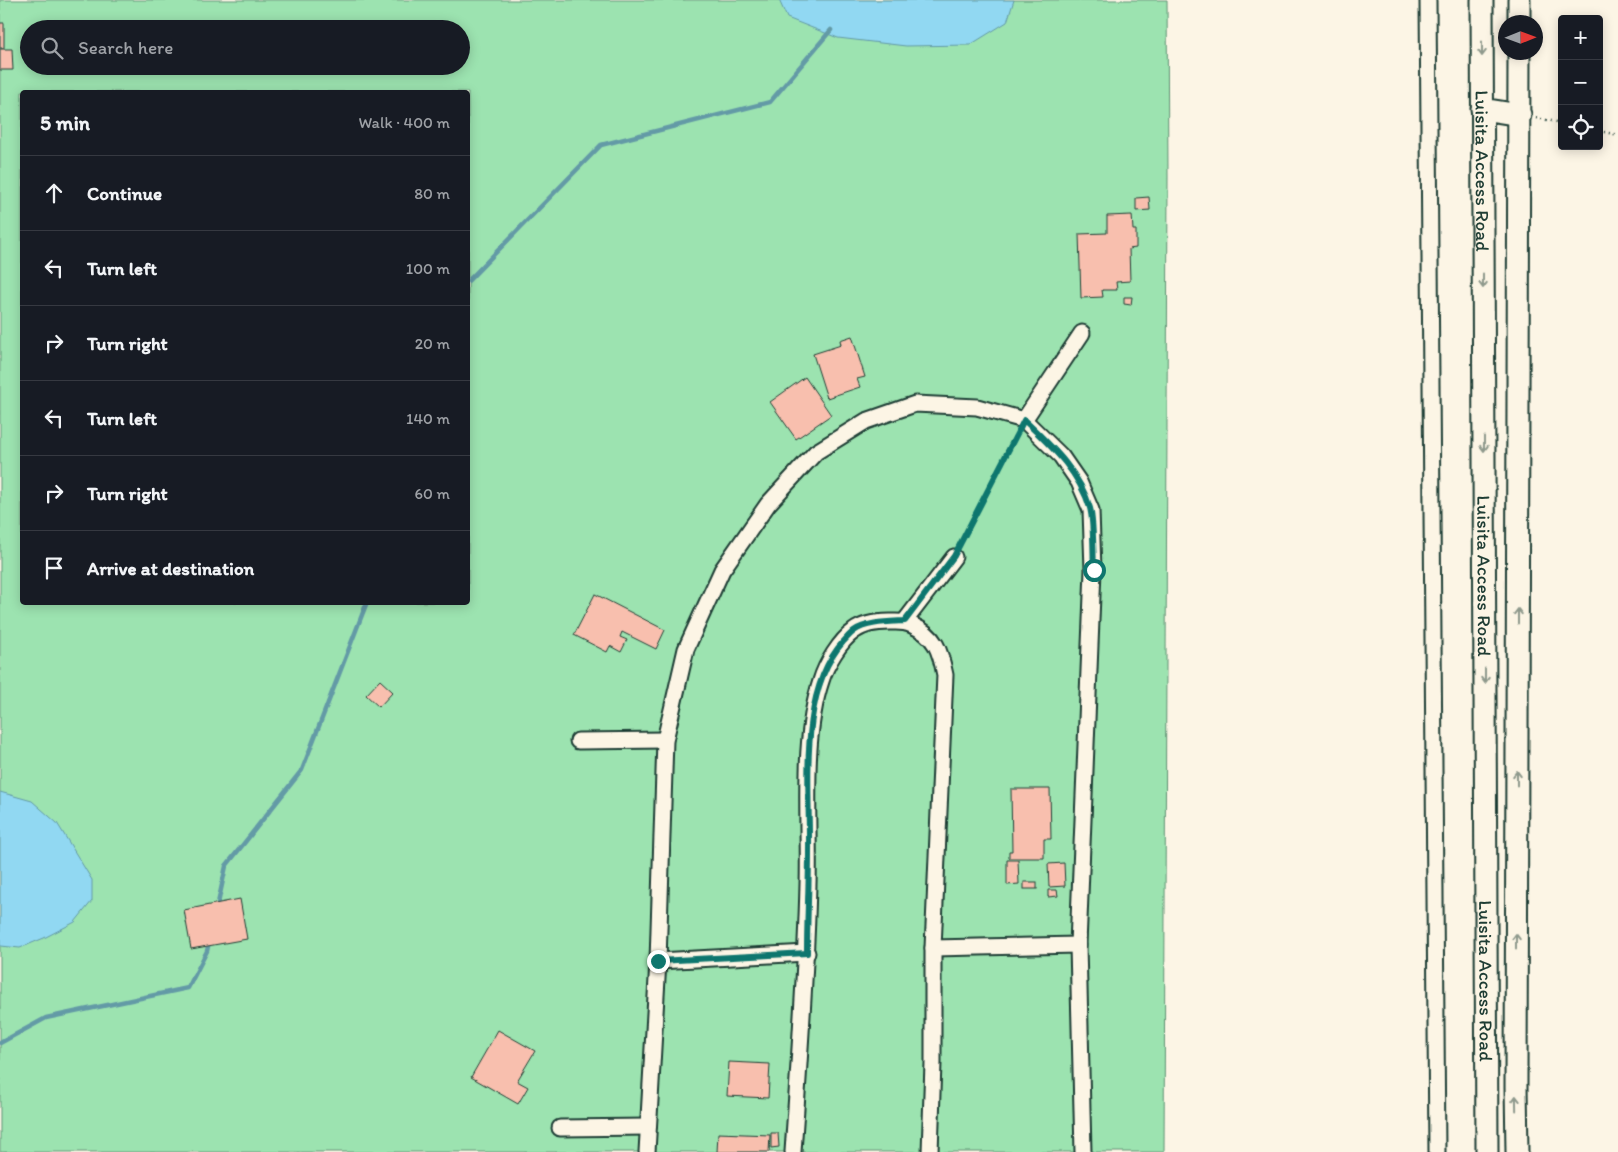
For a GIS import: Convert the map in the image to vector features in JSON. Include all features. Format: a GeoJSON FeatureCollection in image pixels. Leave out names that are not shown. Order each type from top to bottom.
{"type":"FeatureCollection","features":[{"type":"Feature","properties":{"kind":"main road","name":"Luisita Access Road"},"geometry":{"type":"LineString","coordinates":[[1482,0],[1487,1152]]}},
{"type":"Feature","properties":{"kind":"main road"},"geometry":{"type":"LineString","coordinates":[[1519,0],[1519,15]]}},
{"type":"Feature","properties":{"kind":"main road","name":"Luisita Access Road"},"geometry":{"type":"LineString","coordinates":[[1517,1152],[1519,60]]}},
{"type":"Feature","properties":{"kind":"main road"},"geometry":{"type":"LineString","coordinates":[[1482,109],[1520,115]]}},
{"type":"Feature","properties":{"kind":"street"},"geometry":{"type":"LineString","coordinates":[[1428,0],[1437,1152]]}},
{"type":"Feature","properties":{"kind":"street"},"geometry":{"type":"LineString","coordinates":[[1024,420],[1082,333]]}},
{"type":"Feature","properties":{"kind":"street"},"geometry":{"type":"LineString","coordinates":[[647,1152],[658,961],[665,740],[686,649],[722,570],[768,504],[816,452],[866,421],[915,404],[977,407],[1024,420],[1061,456],[1079,482],[1091,510],[1094,570],[1078,946],[1083,1152]]}},
{"type":"Feature","properties":{"kind":"street"},"geometry":{"type":"LineString","coordinates":[[905,621],[954,556]]}},
{"type":"Feature","properties":{"kind":"street"},"geometry":{"type":"LineString","coordinates":[[793,1152],[807,953],[809,758],[814,706],[821,679],[834,652],[854,630],[878,622],[905,621],[925,631],[940,652],[945,675],[933,948],[933,1063],[930,1152]]}},
{"type":"Feature","properties":{"kind":"street"},"geometry":{"type":"LineString","coordinates":[[578,742],[665,740]]}},
{"type":"Feature","properties":{"kind":"street"},"geometry":{"type":"LineString","coordinates":[[933,948],[1078,946]]}},
{"type":"Feature","properties":{"kind":"street"},"geometry":{"type":"LineString","coordinates":[[658,961],[807,953]]}},
{"type":"Feature","properties":{"kind":"street"},"geometry":{"type":"LineString","coordinates":[[560,1128],[648,1127]]}},
{"type":"Feature","properties":{"kind":"path"},"geometry":{"type":"LineString","coordinates":[[1520,115],[1558,122]]}},
{"type":"Feature","properties":{"kind":"path"},"geometry":{"type":"LineString","coordinates":[[1603,132],[1618,135]]}},
{"type":"Feature","properties":{"kind":"path"},"geometry":{"type":"LineString","coordinates":[[954,556],[1024,420]]}},
{"type":"Feature","properties":{"kind":"green space"},"geometry":{"type":"Polygon","coordinates":[[[0,0],[1167,0],[1164,1152],[0,1152],[0,0]]]}},
{"type":"Feature","properties":{"kind":"water"},"geometry":{"type":"Polygon","coordinates":[[[779,0],[1014,0],[1007,22],[970,45],[906,46],[838,38],[787,18],[779,0]]]}},
{"type":"Feature","properties":{"kind":"water"},"geometry":{"type":"Polygon","coordinates":[[[0,792],[32,801],[57,823],[92,880],[92,901],[75,922],[20,948],[0,945],[0,792]]]}},
{"type":"Feature","properties":{"kind":"building"},"geometry":{"type":"Polygon","coordinates":[[[0,23],[4,23],[4,48],[0,48],[0,23]]]}},
{"type":"Feature","properties":{"kind":"building"},"geometry":{"type":"Polygon","coordinates":[[[0,49],[12,49],[13,70],[0,70],[0,49]]]}},
{"type":"Feature","properties":{"kind":"building"},"geometry":{"type":"Polygon","coordinates":[[[1149,197],[1150,210],[1136,211],[1136,198],[1149,197]]]}},
{"type":"Feature","properties":{"kind":"building"},"geometry":{"type":"Polygon","coordinates":[[[1132,215],[1133,230],[1136,230],[1136,248],[1129,249],[1130,281],[1116,282],[1117,290],[1102,290],[1103,297],[1081,298],[1079,234],[1107,233],[1107,216],[1132,215]]]}},
{"type":"Feature","properties":{"kind":"building"},"geometry":{"type":"Polygon","coordinates":[[[1124,297],[1132,297],[1131,305],[1124,304],[1124,297]]]}},
{"type":"Feature","properties":{"kind":"building"},"geometry":{"type":"Polygon","coordinates":[[[852,336],[865,377],[857,379],[860,387],[827,398],[813,354],[841,345],[840,340],[852,336]]]}},
{"type":"Feature","properties":{"kind":"building"},"geometry":{"type":"Polygon","coordinates":[[[805,377],[831,415],[796,439],[770,402],[805,377]]]}},
{"type":"Feature","properties":{"kind":"building"},"geometry":{"type":"Polygon","coordinates":[[[595,594],[665,630],[656,649],[622,632],[620,637],[627,640],[621,652],[610,646],[607,652],[574,635],[595,594]]]}},
{"type":"Feature","properties":{"kind":"building"},"geometry":{"type":"Polygon","coordinates":[[[380,680],[393,692],[379,707],[366,695],[380,680]]]}},
{"type":"Feature","properties":{"kind":"building"},"geometry":{"type":"Polygon","coordinates":[[[1011,789],[1050,789],[1051,839],[1044,839],[1044,858],[1009,858],[1009,851],[1012,851],[1011,789]]]}},
{"type":"Feature","properties":{"kind":"building"},"geometry":{"type":"Polygon","coordinates":[[[1007,860],[1018,860],[1019,884],[1007,885],[1007,860]]]}},
{"type":"Feature","properties":{"kind":"building"},"geometry":{"type":"Polygon","coordinates":[[[1064,863],[1065,886],[1049,887],[1048,864],[1064,863]]]}},
{"type":"Feature","properties":{"kind":"building"},"geometry":{"type":"Polygon","coordinates":[[[1024,882],[1037,882],[1037,889],[1024,889],[1024,882]]]}},
{"type":"Feature","properties":{"kind":"building"},"geometry":{"type":"Polygon","coordinates":[[[1048,890],[1057,890],[1058,896],[1048,897],[1048,890]]]}},
{"type":"Feature","properties":{"kind":"building"},"geometry":{"type":"Polygon","coordinates":[[[240,899],[247,939],[191,949],[184,910],[240,899]]]}},
{"type":"Feature","properties":{"kind":"building"},"geometry":{"type":"Polygon","coordinates":[[[498,1030],[535,1051],[517,1081],[528,1087],[518,1104],[471,1077],[498,1030]]]}},
{"type":"Feature","properties":{"kind":"building"},"geometry":{"type":"Polygon","coordinates":[[[729,1062],[770,1064],[768,1098],[727,1096],[729,1062]]]}},
{"type":"Feature","properties":{"kind":"building"},"geometry":{"type":"Polygon","coordinates":[[[718,1133],[770,1135],[769,1152],[717,1152],[718,1133]]]}},
{"type":"Feature","properties":{"kind":"building"},"geometry":{"type":"Polygon","coordinates":[[[771,1133],[778,1133],[779,1147],[771,1148],[771,1133]]]}},
{"type":"Feature","properties":{"kind":"waterway"},"geometry":{"type":"LineString","coordinates":[[470,279],[601,145],[770,102],[831,30]]}},
{"type":"Feature","properties":{"kind":"waterway"},"geometry":{"type":"LineString","coordinates":[[217,908],[226,866],[302,770],[366,605]]}},
{"type":"Feature","properties":{"kind":"waterway"},"geometry":{"type":"LineString","coordinates":[[0,1043],[46,1018],[188,988],[207,951],[209,942]]}},
{"type":"Feature","properties":{"kind":"route"},"geometry":{"type":"LineString","coordinates":[[658,961],[807,953],[809,758],[814,706],[821,679],[834,652],[854,630],[878,622],[905,621],[954,556],[1024,420],[1061,456],[1079,482],[1091,510],[1094,570]]}}]}
